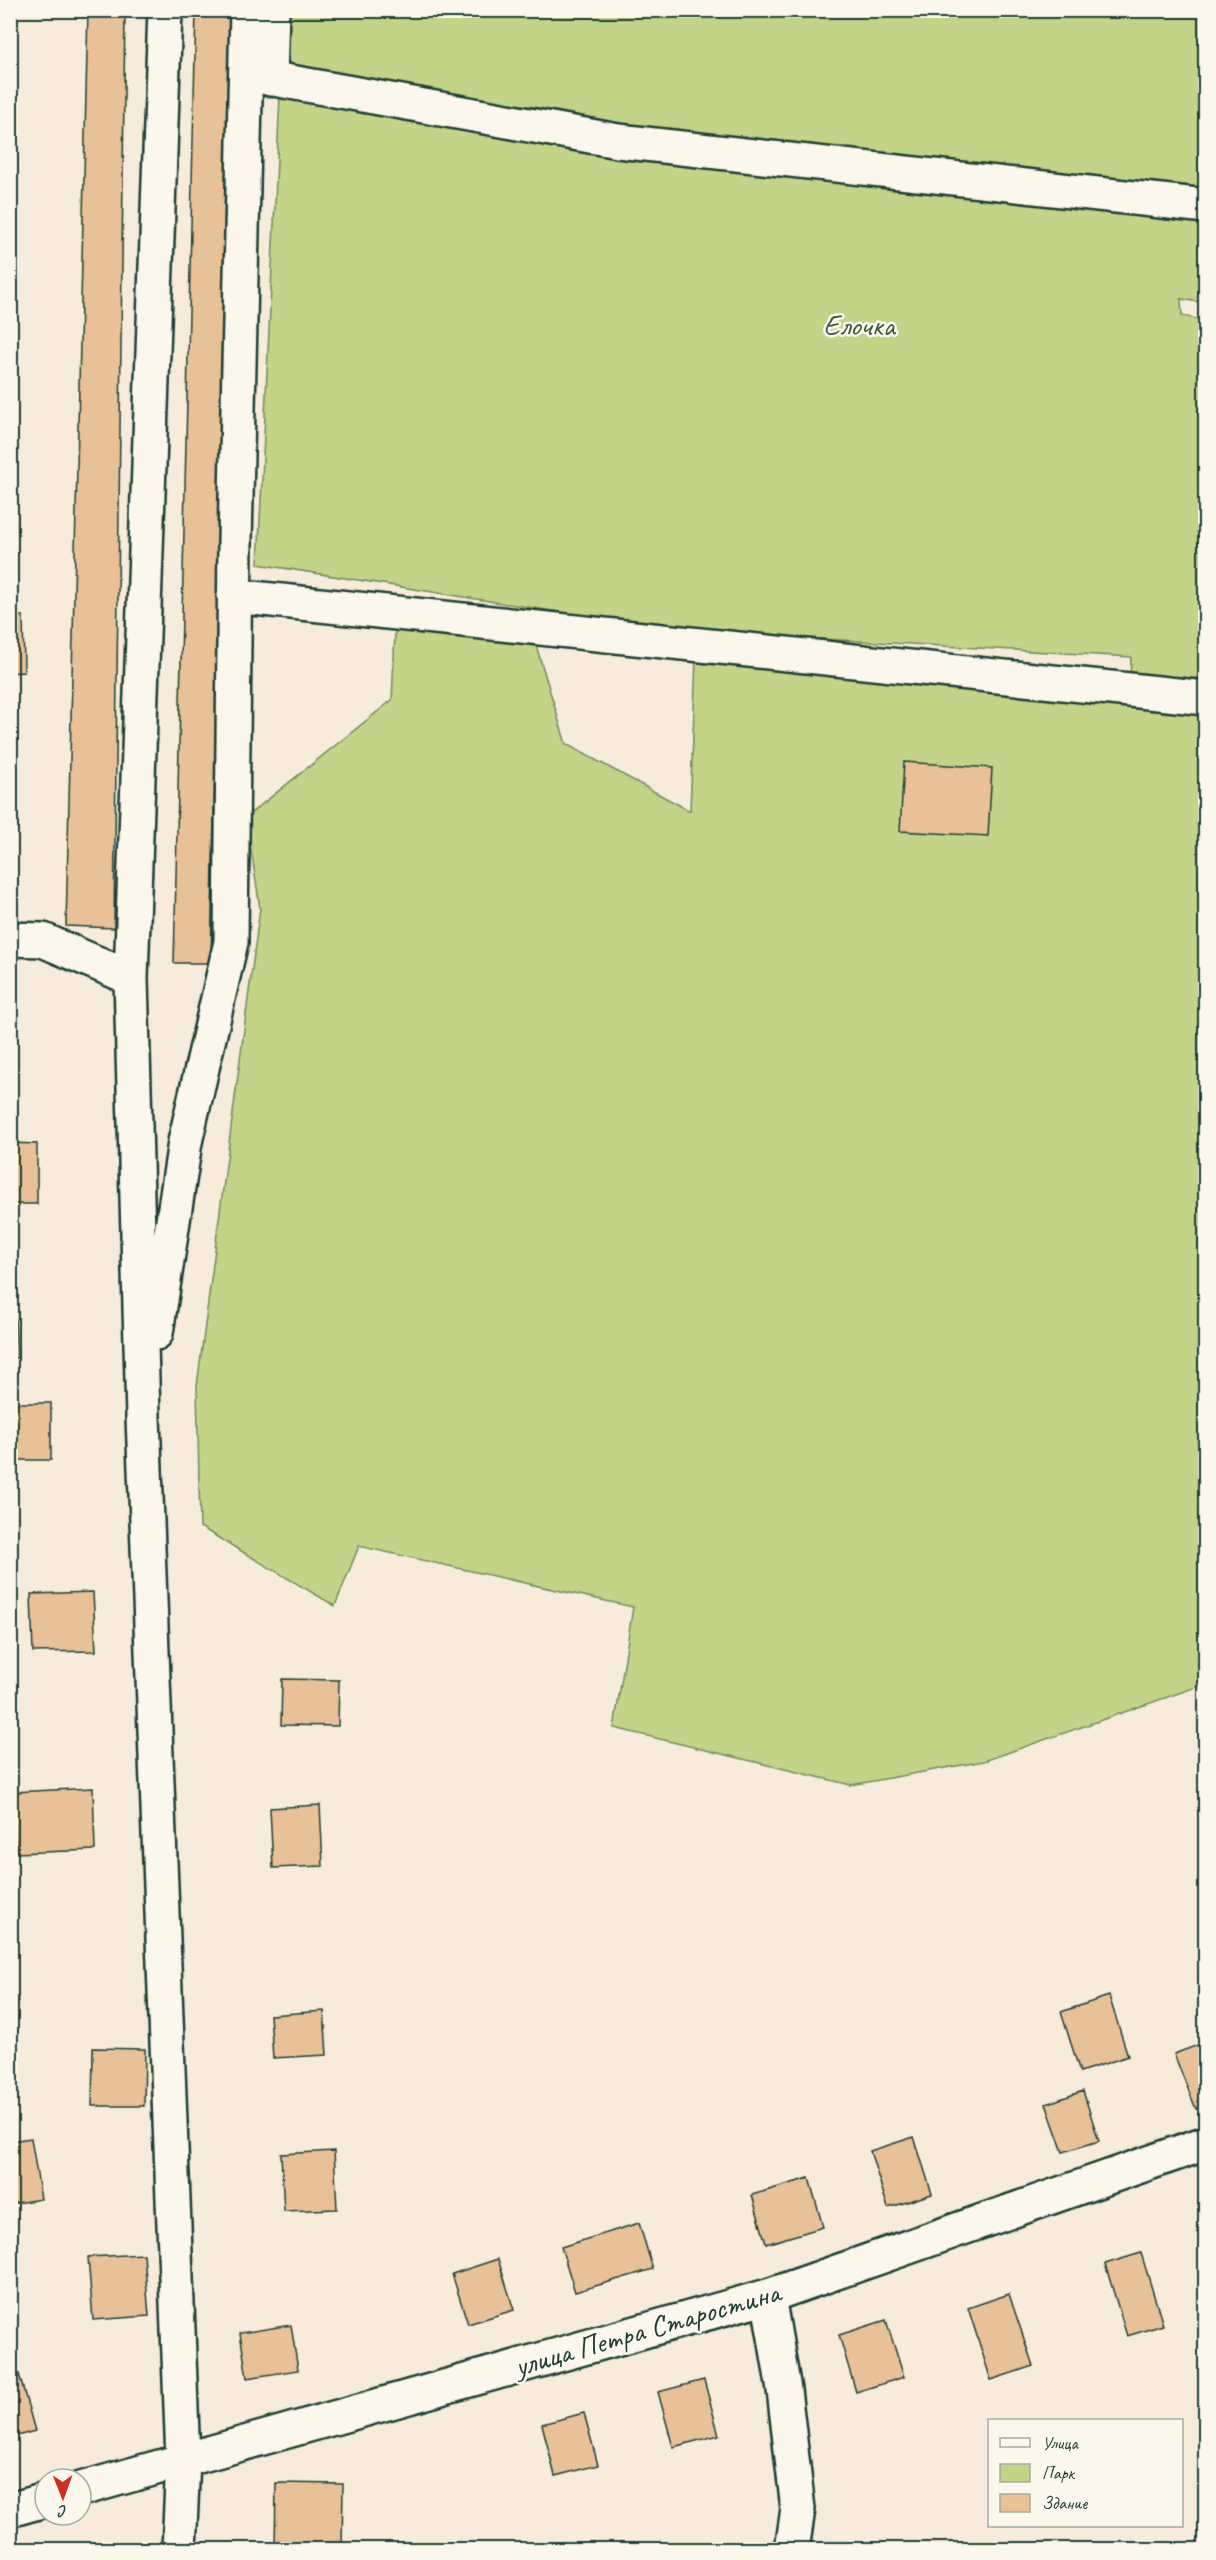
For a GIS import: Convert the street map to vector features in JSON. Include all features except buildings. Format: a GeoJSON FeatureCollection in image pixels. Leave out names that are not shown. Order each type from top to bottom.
{"type":"FeatureCollection","features":[{"type":"Feature","properties":{"kind":"street"},"geometry":{"type":"LineString","coordinates":[[165,10],[131,978],[142,1418],[183,2460],[178,2550]]}},
{"type":"Feature","properties":{"kind":"street"},"geometry":{"type":"LineString","coordinates":[[247,10],[258,76]]}},
{"type":"Feature","properties":{"kind":"street"},"geometry":{"type":"LineString","coordinates":[[142,1418],[185,1142],[231,942],[234,596],[258,76],[272,10]]}},
{"type":"Feature","properties":{"kind":"street"},"geometry":{"type":"LineString","coordinates":[[258,76],[618,141],[1206,206]]}},
{"type":"Feature","properties":{"kind":"street"},"geometry":{"type":"LineString","coordinates":[[234,596],[1206,698]]}},
{"type":"Feature","properties":{"kind":"street"},"geometry":{"type":"LineString","coordinates":[[10,939],[43,940],[131,978]]}},
{"type":"Feature","properties":{"kind":"street","name":"улица Петра Старостина"},"geometry":{"type":"LineString","coordinates":[[93,2486],[768,2296],[1206,2143]]}},
{"type":"Feature","properties":{"kind":"street"},"geometry":{"type":"LineString","coordinates":[[768,2296],[784,2390],[798,2509],[792,2550]]}},
{"type":"Feature","properties":{"kind":"street"},"geometry":{"type":"LineString","coordinates":[[10,2510],[33,2503]]}},
{"type":"Feature","properties":{"kind":"green space","name":"Елочка"},"geometry":{"type":"Polygon","coordinates":[[[284,11],[1205,11],[1205,303],[1181,299],[1182,316],[1206,321],[1205,1684],[984,1761],[851,1785],[614,1728],[633,1607],[359,1546],[335,1606],[200,1527],[197,1386],[260,908],[246,817],[392,700],[396,610],[531,629],[566,744],[690,811],[696,659],[1130,680],[1131,657],[671,630],[258,564],[284,11]]]}}]}
